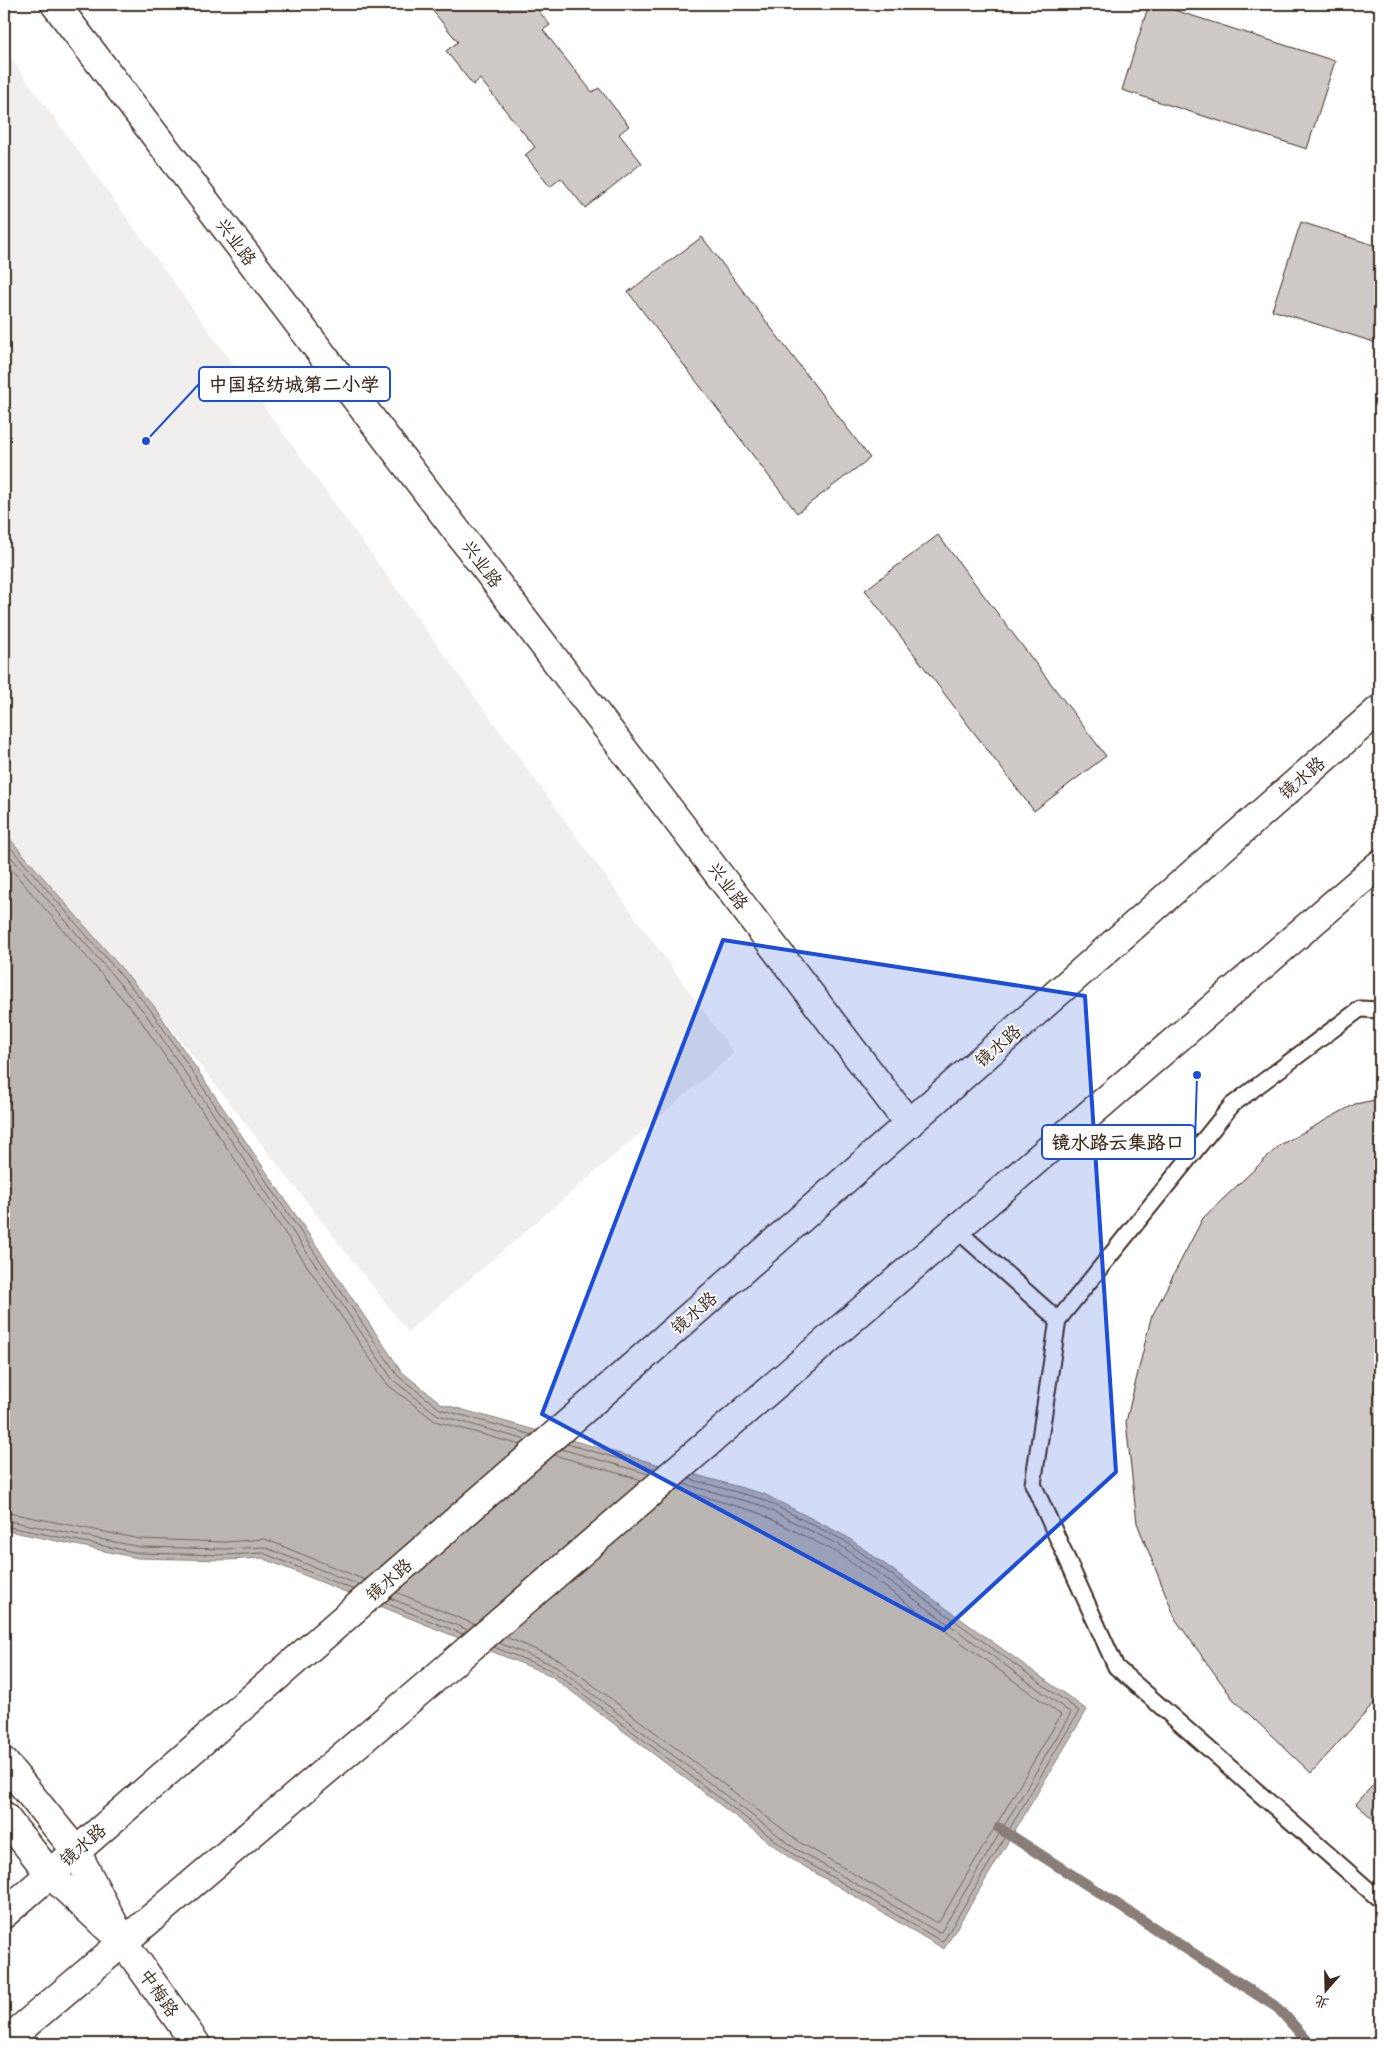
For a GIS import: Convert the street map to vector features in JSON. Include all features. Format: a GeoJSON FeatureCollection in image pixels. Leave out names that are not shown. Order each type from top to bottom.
{"type":"FeatureCollection","features":[{"type":"Feature","properties":{"kind":"main road","name":"兴业路"},"geometry":{"type":"LineString","coordinates":[[55,4],[909,1124]]}},
{"type":"Feature","properties":{"kind":"main road","name":"镜水路"},"geometry":{"type":"LineString","coordinates":[[4,1914],[581,1412],[1380,709]]}},
{"type":"Feature","properties":{"kind":"main road"},"geometry":{"type":"LineString","coordinates":[[4,2043],[434,1679],[1380,864]]}},
{"type":"Feature","properties":{"kind":"main road"},"geometry":{"type":"LineString","coordinates":[[4,1762],[76,1851],[123,1942]]}},
{"type":"Feature","properties":{"kind":"main road"},"geometry":{"type":"LineString","coordinates":[[4,1816],[50,1874],[123,1942]]}},
{"type":"Feature","properties":{"kind":"main road","name":"中梅路"},"geometry":{"type":"LineString","coordinates":[[123,1942],[196,2044]]}},
{"type":"Feature","properties":{"kind":"lane"},"geometry":{"type":"LineString","coordinates":[[1380,1010],[1360,1009],[1232,1105],[1058,1320],[1033,1484],[1116,1667],[1380,1900]]}},
{"type":"Feature","properties":{"kind":"lane"},"geometry":{"type":"LineString","coordinates":[[956,1229],[1058,1320]]}},
{"type":"Feature","properties":{"kind":"highlighted area"},"geometry":{"type":"Polygon","coordinates":[[[723,940],[1085,996],[1116,1472],[944,1630],[542,1414],[723,940]]]}},
{"type":"Feature","properties":{"kind":"shaded area"},"geometry":{"type":"Polygon","coordinates":[[[4,49],[734,1053],[408,1332],[154,1006],[4,832],[4,49]]]}},
{"type":"Feature","properties":{"kind":"water"},"geometry":{"type":"Polygon","coordinates":[[[4,832],[154,1006],[402,1372],[442,1404],[764,1494],[847,1537],[1087,1710],[944,1949],[790,1858],[550,1675],[262,1558],[226,1560],[138,1558],[4,1530],[4,832]]]}},
{"type":"Feature","properties":{"kind":"building"},"geometry":{"type":"Polygon","coordinates":[[[440,4],[533,4],[550,25],[543,30],[592,92],[599,88],[629,126],[619,134],[642,163],[585,208],[561,178],[550,187],[525,155],[535,147],[480,79],[473,85],[446,51],[458,42],[432,10],[440,4]]]}},
{"type":"Feature","properties":{"kind":"building"},"geometry":{"type":"Polygon","coordinates":[[[1149,4],[1155,4],[1335,61],[1307,149],[1122,90],[1149,4]]]}},
{"type":"Feature","properties":{"kind":"building"},"geometry":{"type":"Polygon","coordinates":[[[1301,222],[1380,247],[1380,344],[1272,310],[1301,222]]]}},
{"type":"Feature","properties":{"kind":"building"},"geometry":{"type":"Polygon","coordinates":[[[702,237],[870,458],[797,513],[628,292],[702,237]]]}},
{"type":"Feature","properties":{"kind":"building"},"geometry":{"type":"Polygon","coordinates":[[[938,535],[1106,756],[1034,811],[865,590],[938,535]]]}},
{"type":"Feature","properties":{"kind":"building"},"geometry":{"type":"Polygon","coordinates":[[[1380,1099],[1380,1697],[1311,1773],[1233,1699],[1176,1620],[1137,1523],[1126,1422],[1151,1318],[1203,1218],[1280,1145],[1355,1104],[1380,1099]]]}},
{"type":"Feature","properties":{"kind":"building"},"geometry":{"type":"Polygon","coordinates":[[[1380,1777],[1380,1825],[1356,1804],[1380,1777]]]}},
{"type":"Feature","properties":{"kind":"waterway"},"geometry":{"type":"LineString","coordinates":[[999,1828],[1278,2008],[1310,2044]]}},
{"type":"Feature","properties":{"kind":"place","name":"中国轻纺城第二小学"},"geometry":{"type":"Point","coordinates":[146,441]}},
{"type":"Feature","properties":{"kind":"place","name":"镜水路云集路口"},"geometry":{"type":"Point","coordinates":[1197,1075]}}]}
